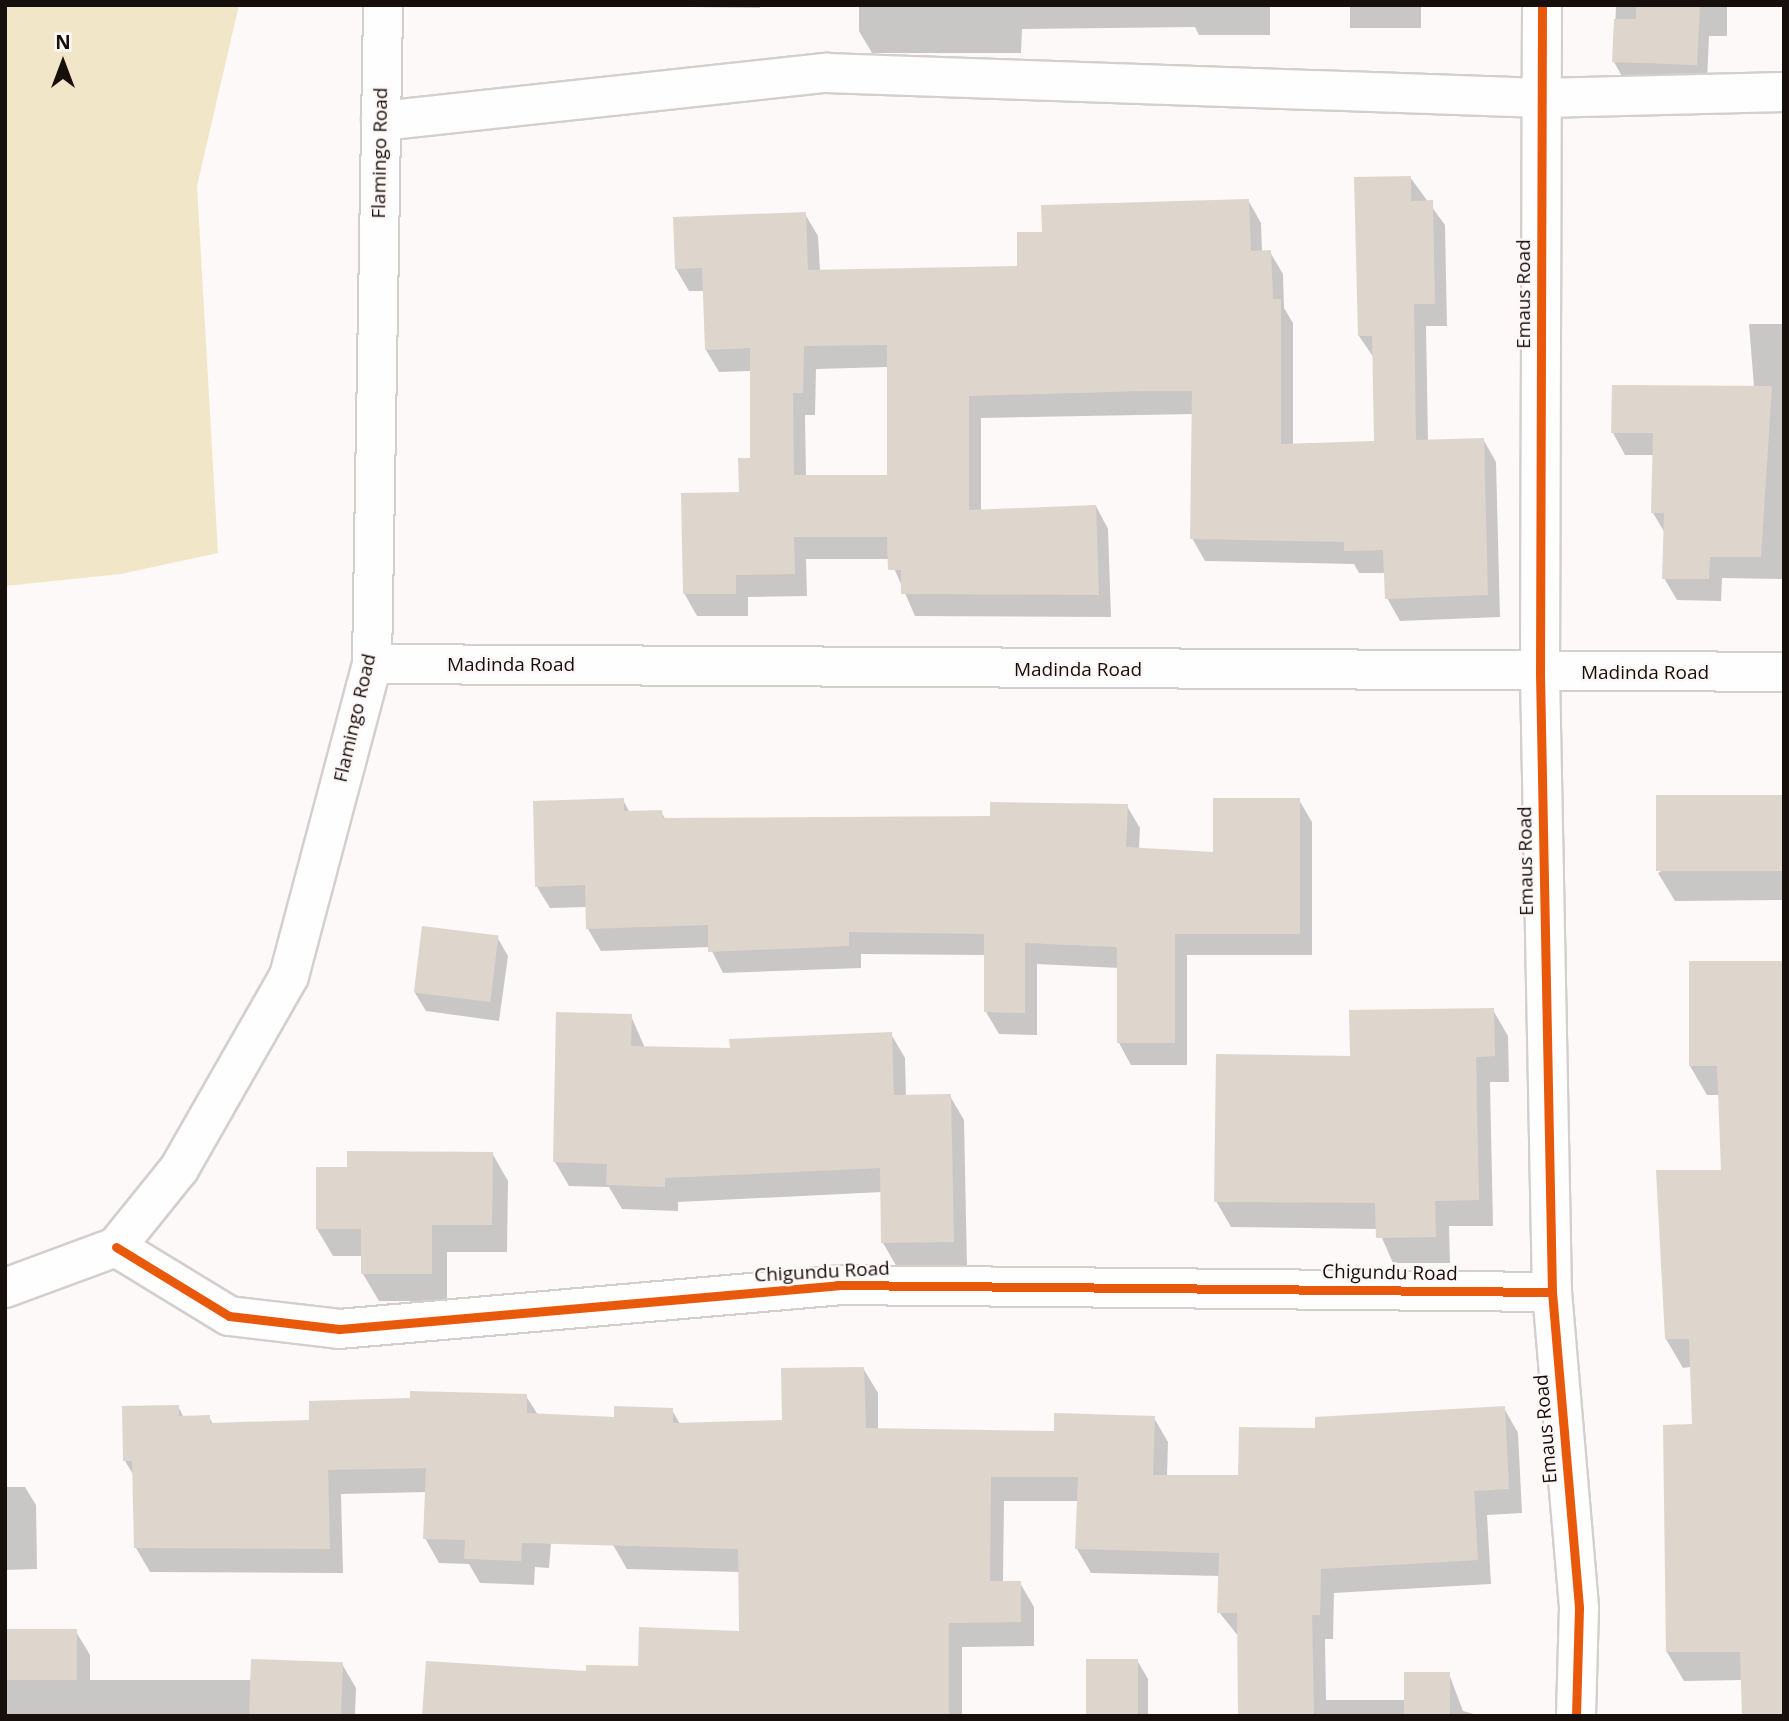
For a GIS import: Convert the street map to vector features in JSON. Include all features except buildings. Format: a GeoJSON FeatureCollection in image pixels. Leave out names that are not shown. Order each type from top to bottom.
{"type":"FeatureCollection","features":[{"type":"Feature","properties":{"kind":"street","name":"Flamingo Road"},"geometry":{"type":"LineString","coordinates":[[116,1247],[179,1169],[289,976],[372,664],[383,5]]}},
{"type":"Feature","properties":{"kind":"street","name":"Emaus Road"},"geometry":{"type":"LineString","coordinates":[[1542,5],[1540,674],[1552,1292],[1579,1608],[1576,1716]]}},
{"type":"Feature","properties":{"kind":"street"},"geometry":{"type":"LineString","coordinates":[[381,121],[827,74],[1542,98],[1784,92]]}},
{"type":"Feature","properties":{"kind":"street","name":"Madinda Road"},"geometry":{"type":"LineString","coordinates":[[372,664],[1540,674],[1784,672]]}},
{"type":"Feature","properties":{"kind":"street"},"geometry":{"type":"LineString","coordinates":[[5,1288],[116,1247]]}},
{"type":"Feature","properties":{"kind":"street","name":"Chigundu Road"},"geometry":{"type":"LineString","coordinates":[[116,1247],[229,1316],[339,1329],[837,1285],[1552,1292]]}},
{"type":"Feature","properties":{"kind":"shaded area"},"geometry":{"type":"Polygon","coordinates":[[[5,5],[239,5],[197,186],[218,553],[121,574],[5,586],[5,5]]]}},
{"type":"Feature","properties":{"kind":"cycle path"},"geometry":{"type":"LineString","coordinates":[[1542,5],[1540,674],[1552,1292],[1579,1608],[1576,1716]]}},
{"type":"Feature","properties":{"kind":"cycle path"},"geometry":{"type":"LineString","coordinates":[[116,1247],[229,1316],[339,1329],[837,1285],[1552,1292]]}}]}
